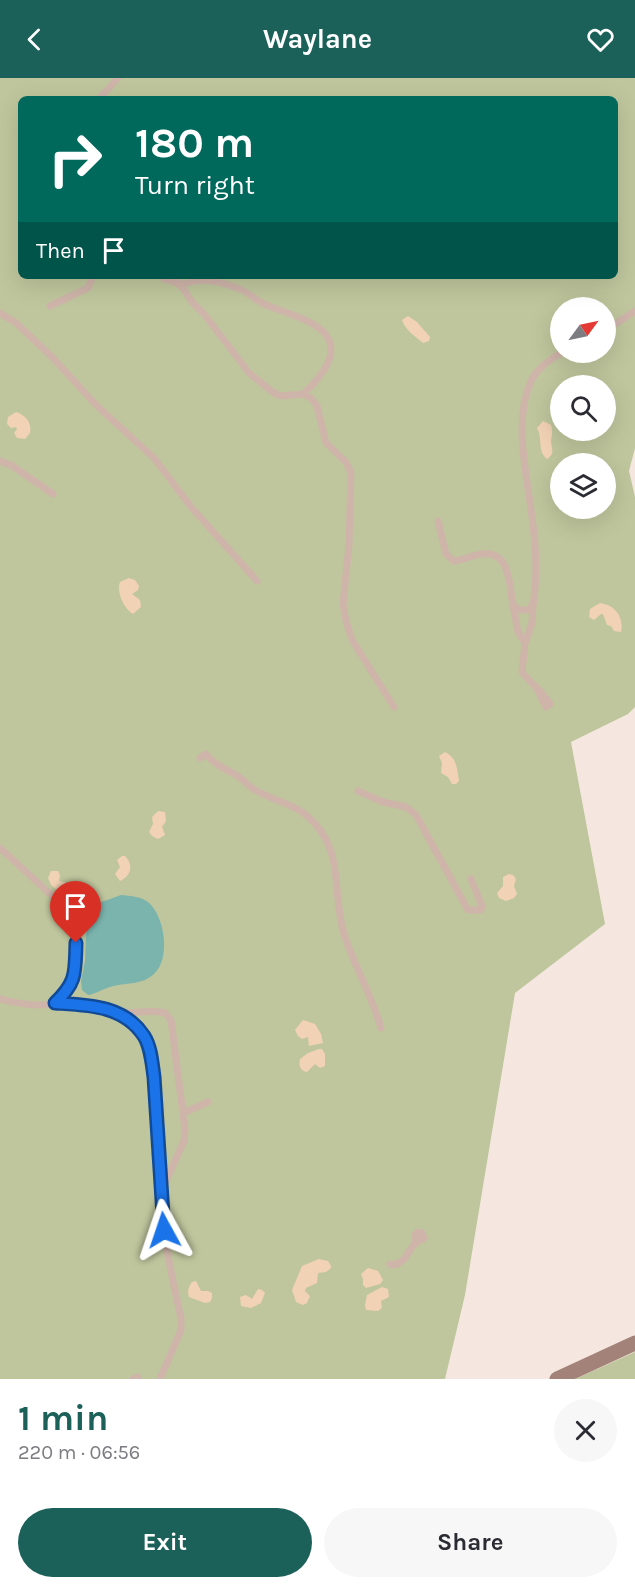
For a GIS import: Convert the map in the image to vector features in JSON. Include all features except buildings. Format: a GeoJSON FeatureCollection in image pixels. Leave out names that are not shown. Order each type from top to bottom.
{"type":"FeatureCollection","features":[{"type":"Feature","properties":{"kind":"street"},"geometry":{"type":"LineString","coordinates":[[557,1379],[635,1343]]}},
{"type":"Feature","properties":{"kind":"lane"},"geometry":{"type":"LineString","coordinates":[[102,96],[118,78]]}},
{"type":"Feature","properties":{"kind":"lane"},"geometry":{"type":"LineString","coordinates":[[50,306],[88,288],[92,279]]}},
{"type":"Feature","properties":{"kind":"lane"},"geometry":{"type":"LineString","coordinates":[[164,279],[177,283],[183,288],[249,373],[274,393],[281,396],[303,394],[311,398],[317,406],[326,443],[345,461],[351,472],[349,545],[343,604],[346,621],[352,640],[394,707]]}},
{"type":"Feature","properties":{"kind":"lane"},"geometry":{"type":"LineString","coordinates":[[174,279],[183,285],[204,280],[238,288],[263,303],[314,325],[327,335],[330,351],[327,365],[317,380],[303,394]]}},
{"type":"Feature","properties":{"kind":"lane"},"geometry":{"type":"LineString","coordinates":[[616,323],[635,310]]}},
{"type":"Feature","properties":{"kind":"lane"},"geometry":{"type":"LineString","coordinates":[[0,314],[16,323],[53,358],[96,405],[154,458],[191,507],[257,580]]}},
{"type":"Feature","properties":{"kind":"lane"},"geometry":{"type":"LineString","coordinates":[[536,687],[522,672],[525,643],[532,623],[537,563],[522,436],[524,412],[533,377],[550,362]]}},
{"type":"Feature","properties":{"kind":"lane"},"geometry":{"type":"LineString","coordinates":[[0,461],[11,465],[53,494]]}},
{"type":"Feature","properties":{"kind":"lane"},"geometry":{"type":"LineString","coordinates":[[438,521],[446,554],[454,561],[466,560],[483,554],[496,555],[502,561],[508,572],[518,632],[525,643]]}},
{"type":"Feature","properties":{"kind":"lane"},"geometry":{"type":"LineString","coordinates":[[513,605],[519,610],[527,610],[533,606]]}},
{"type":"Feature","properties":{"kind":"lane"},"geometry":{"type":"LineString","coordinates":[[200,758],[206,754],[213,764],[229,771],[254,790],[304,813],[319,827],[329,843],[345,935],[376,1010],[381,1028]]}},
{"type":"Feature","properties":{"kind":"lane"},"geometry":{"type":"LineString","coordinates":[[358,790],[383,802],[406,807],[416,814],[468,910],[481,910],[482,906],[471,879]]}},
{"type":"Feature","properties":{"kind":"lane"},"geometry":{"type":"LineString","coordinates":[[0,848],[71,913],[75,922],[75,975],[69,990],[55,1003]]}},
{"type":"Feature","properties":{"kind":"lane"},"geometry":{"type":"LineString","coordinates":[[0,999],[20,1004],[55,1003],[100,1006],[129,1020],[144,1036],[150,1051],[154,1077],[165,1244],[181,1318],[181,1330],[160,1379]]}},
{"type":"Feature","properties":{"kind":"lane"},"geometry":{"type":"LineString","coordinates":[[116,1013],[134,1014],[156,1010],[165,1012],[171,1020],[183,1113],[184,1141],[160,1194]]}},
{"type":"Feature","properties":{"kind":"lane"},"geometry":{"type":"LineString","coordinates":[[183,1113],[208,1102]]}},
{"type":"Feature","properties":{"kind":"lane"},"geometry":{"type":"LineString","coordinates":[[390,1264],[395,1265],[401,1262],[409,1255],[416,1243]]}},
{"type":"Feature","properties":{"kind":"green space"},"geometry":{"type":"Polygon","coordinates":[[[0,78],[635,78],[635,448],[629,471],[635,497],[635,707],[628,714],[571,742],[605,924],[515,993],[465,1295],[445,1379],[0,1379],[0,78]]]}},
{"type":"Feature","properties":{"kind":"green space"},"geometry":{"type":"Polygon","coordinates":[[[635,1352],[635,1379],[575,1379],[635,1352]]]}},
{"type":"Feature","properties":{"kind":"sand"},"geometry":{"type":"Polygon","coordinates":[[[408,316],[417,322],[430,337],[429,341],[423,343],[408,330],[402,320],[408,316]]]}},
{"type":"Feature","properties":{"kind":"sand"},"geometry":{"type":"Polygon","coordinates":[[[16,412],[25,417],[29,423],[30,433],[25,439],[17,438],[14,433],[16,427],[11,428],[7,424],[8,417],[16,412]]]}},
{"type":"Feature","properties":{"kind":"sand"},"geometry":{"type":"Polygon","coordinates":[[[543,421],[550,424],[552,453],[547,459],[542,452],[537,428],[543,421]]]}},
{"type":"Feature","properties":{"kind":"sand"},"geometry":{"type":"Polygon","coordinates":[[[129,578],[135,580],[139,586],[138,590],[132,594],[140,600],[141,607],[133,614],[124,604],[119,591],[120,582],[129,578]]]}},
{"type":"Feature","properties":{"kind":"sand"},"geometry":{"type":"Polygon","coordinates":[[[600,603],[610,606],[618,613],[621,632],[614,631],[611,626],[607,625],[603,614],[594,620],[589,617],[590,609],[600,603]]]}},
{"type":"Feature","properties":{"kind":"sand"},"geometry":{"type":"Polygon","coordinates":[[[445,752],[456,764],[459,781],[456,784],[452,784],[448,777],[441,773],[442,763],[439,756],[445,752]]]}},
{"type":"Feature","properties":{"kind":"sand"},"geometry":{"type":"Polygon","coordinates":[[[158,811],[165,812],[166,821],[162,827],[165,835],[158,839],[149,832],[153,824],[152,817],[158,811]]]}},
{"type":"Feature","properties":{"kind":"sand"},"geometry":{"type":"Polygon","coordinates":[[[122,856],[128,859],[130,870],[127,876],[120,881],[115,874],[120,867],[117,860],[122,856]]]}},
{"type":"Feature","properties":{"kind":"sand"},"geometry":{"type":"Polygon","coordinates":[[[51,871],[58,871],[59,881],[67,883],[68,887],[65,891],[58,891],[51,885],[48,878],[51,871]]]}},
{"type":"Feature","properties":{"kind":"sand"},"geometry":{"type":"Polygon","coordinates":[[[509,874],[516,879],[514,886],[517,894],[506,901],[499,898],[497,893],[503,886],[503,877],[509,874]]]}},
{"type":"Feature","properties":{"kind":"sand"},"geometry":{"type":"Polygon","coordinates":[[[303,1020],[315,1024],[323,1043],[309,1046],[308,1037],[302,1039],[298,1036],[295,1030],[303,1020]]]}},
{"type":"Feature","properties":{"kind":"sand"},"geometry":{"type":"Polygon","coordinates":[[[322,1049],[325,1054],[325,1066],[320,1068],[315,1064],[307,1072],[302,1070],[300,1059],[322,1049]]]}},
{"type":"Feature","properties":{"kind":"sand"},"geometry":{"type":"Polygon","coordinates":[[[319,1259],[328,1261],[331,1268],[326,1272],[318,1273],[317,1283],[306,1288],[305,1291],[310,1296],[307,1303],[303,1305],[296,1302],[292,1290],[302,1266],[319,1259]]]}},
{"type":"Feature","properties":{"kind":"sand"},"geometry":{"type":"Polygon","coordinates":[[[368,1268],[378,1271],[383,1280],[380,1284],[366,1288],[363,1285],[361,1274],[368,1268]]]}},
{"type":"Feature","properties":{"kind":"sand"},"geometry":{"type":"Polygon","coordinates":[[[196,1281],[201,1291],[212,1293],[210,1302],[205,1303],[189,1297],[189,1287],[192,1282],[196,1281]]]}},
{"type":"Feature","properties":{"kind":"sand"},"geometry":{"type":"Polygon","coordinates":[[[382,1287],[388,1289],[389,1297],[381,1301],[382,1308],[378,1311],[366,1310],[367,1295],[382,1287]]]}},
{"type":"Feature","properties":{"kind":"sand"},"geometry":{"type":"Polygon","coordinates":[[[258,1289],[265,1293],[261,1303],[251,1308],[241,1306],[240,1297],[246,1295],[252,1299],[258,1289]]]}},
{"type":"Feature","properties":{"kind":"water"},"geometry":{"type":"Polygon","coordinates":[[[121,895],[142,899],[154,908],[164,938],[163,958],[159,967],[149,978],[116,985],[88,995],[82,990],[81,981],[85,961],[86,934],[91,913],[96,904],[121,895]]]}},
{"type":"Feature","properties":{"kind":"route"},"geometry":{"type":"LineString","coordinates":[[76,943],[75,975],[69,990],[55,1003],[100,1006],[116,1013],[129,1020],[144,1036],[150,1051],[154,1077],[164,1230]]}}]}
